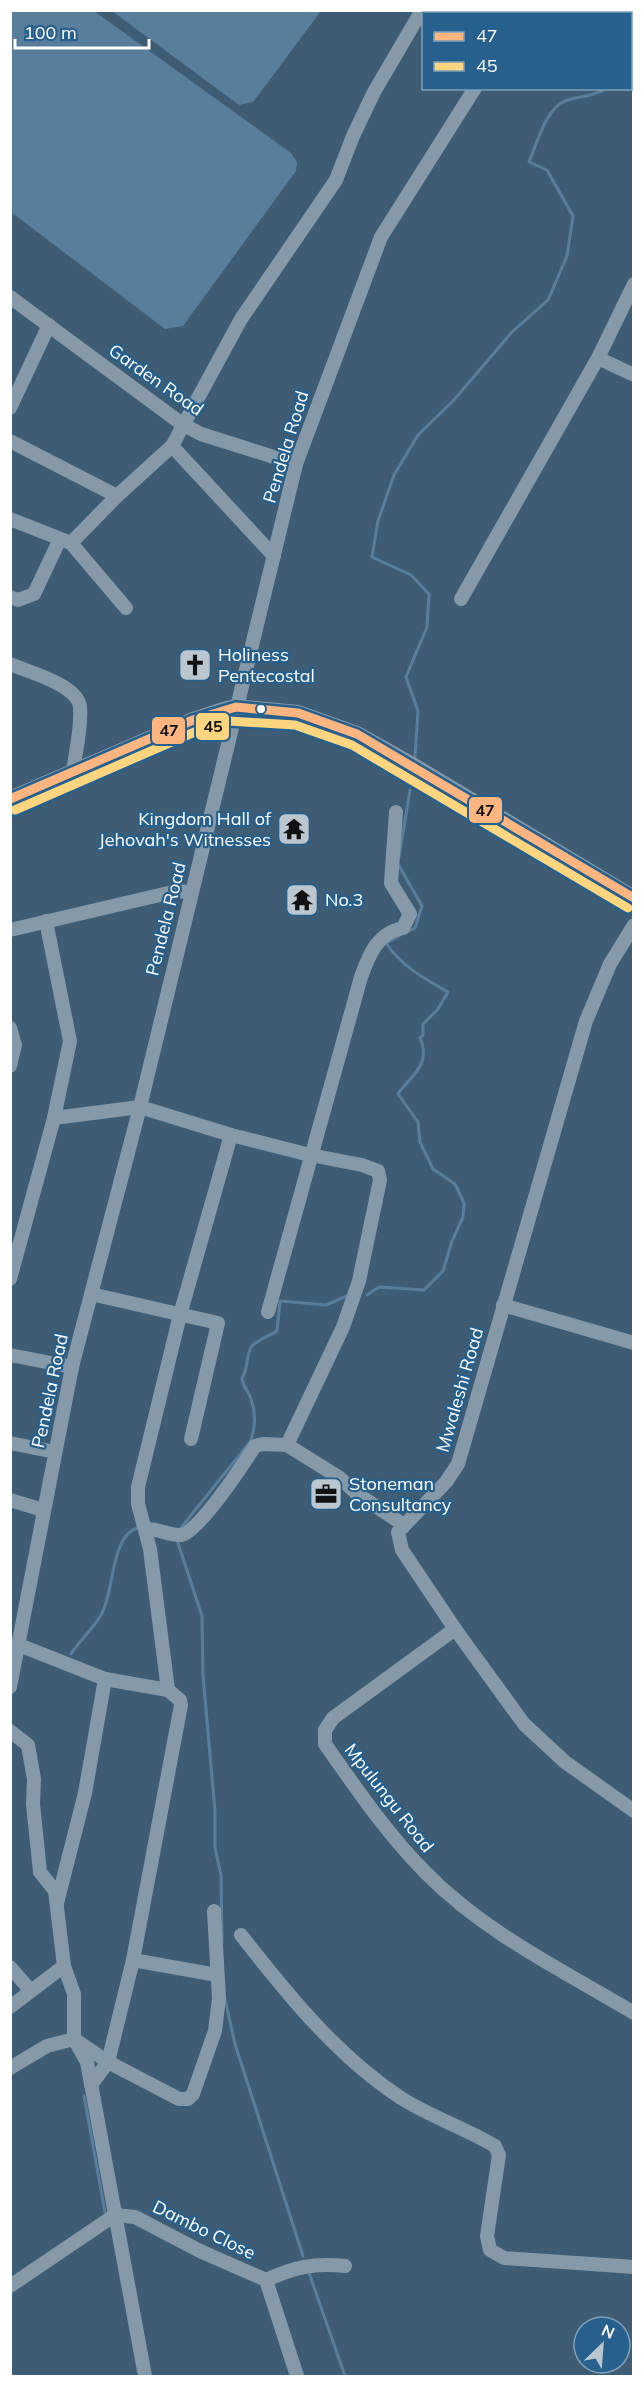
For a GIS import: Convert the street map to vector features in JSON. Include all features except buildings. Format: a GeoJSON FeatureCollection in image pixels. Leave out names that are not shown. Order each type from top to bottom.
{"type":"FeatureCollection","features":[{"type":"Feature","properties":{"kind":"main road"},"geometry":{"type":"LineString","coordinates":[[235,713],[296,722],[353,743],[462,804],[633,910]]}},
{"type":"Feature","properties":{"kind":"main road"},"geometry":{"type":"LineString","coordinates":[[10,799],[193,720],[235,713],[298,713],[357,734],[467,795],[633,898]]}},
{"type":"Feature","properties":{"kind":"street"},"geometry":{"type":"LineString","coordinates":[[10,597],[18,600],[34,594],[65,541],[172,446],[182,424],[255,296],[336,180],[353,135],[374,92],[422,10]]}},
{"type":"Feature","properties":{"kind":"street","name":"Pendela Road"},"geometry":{"type":"LineString","coordinates":[[10,1687],[72,1367],[140,1107],[296,464],[381,237],[474,90]]}},
{"type":"Feature","properties":{"kind":"street"},"geometry":{"type":"LineString","coordinates":[[461,599],[598,358],[633,284]]}},
{"type":"Feature","properties":{"kind":"street","name":"Garden Road"},"geometry":{"type":"LineString","coordinates":[[10,297],[182,424],[201,434],[296,464]]}},
{"type":"Feature","properties":{"kind":"street"},"geometry":{"type":"LineString","coordinates":[[10,408],[15,387],[49,325]]}},
{"type":"Feature","properties":{"kind":"street"},"geometry":{"type":"LineString","coordinates":[[598,358],[633,375]]}},
{"type":"Feature","properties":{"kind":"street"},"geometry":{"type":"LineString","coordinates":[[10,441],[117,496]]}},
{"type":"Feature","properties":{"kind":"street"},"geometry":{"type":"LineString","coordinates":[[172,446],[274,556]]}},
{"type":"Feature","properties":{"kind":"street"},"geometry":{"type":"LineString","coordinates":[[10,519],[65,541],[126,608]]}},
{"type":"Feature","properties":{"kind":"street"},"geometry":{"type":"LineString","coordinates":[[10,664],[56,683],[75,695],[80,706],[74,773]]}},
{"type":"Feature","properties":{"kind":"street"},"geometry":{"type":"LineString","coordinates":[[268,1312],[360,977],[372,947],[393,930],[403,928],[410,914],[391,884],[396,812]]}},
{"type":"Feature","properties":{"kind":"street"},"geometry":{"type":"LineString","coordinates":[[10,930],[177,891],[191,892]]}},
{"type":"Feature","properties":{"kind":"street"},"geometry":{"type":"LineString","coordinates":[[10,1279],[54,1118],[70,1041],[45,921]]}},
{"type":"Feature","properties":{"kind":"street","name":"Mwaleshi Road"},"geometry":{"type":"LineString","coordinates":[[404,1525],[446,1482],[458,1464],[586,1021],[610,964],[633,925]]}},
{"type":"Feature","properties":{"kind":"street"},"geometry":{"type":"LineString","coordinates":[[10,1028],[15,1046],[10,1066]]}},
{"type":"Feature","properties":{"kind":"street"},"geometry":{"type":"LineString","coordinates":[[54,1118],[140,1107],[231,1135],[310,1155],[362,1165],[378,1171],[380,1180],[359,1281],[344,1327],[288,1445]]}},
{"type":"Feature","properties":{"kind":"street"},"geometry":{"type":"LineString","coordinates":[[168,1690],[145,1528],[138,1504],[138,1487],[180,1315],[231,1135]]}},
{"type":"Feature","properties":{"kind":"street"},"geometry":{"type":"LineString","coordinates":[[91,1294],[218,1323],[191,1439]]}},
{"type":"Feature","properties":{"kind":"street"},"geometry":{"type":"LineString","coordinates":[[503,1305],[633,1343]]}},
{"type":"Feature","properties":{"kind":"street"},"geometry":{"type":"LineString","coordinates":[[10,1355],[72,1367]]}},
{"type":"Feature","properties":{"kind":"street"},"geometry":{"type":"LineString","coordinates":[[10,1443],[55,1452]]}},
{"type":"Feature","properties":{"kind":"street"},"geometry":{"type":"LineString","coordinates":[[145,1528],[156,1528],[180,1536],[188,1533],[203,1519],[255,1446],[288,1445],[340,1478],[356,1493],[404,1525],[398,1532],[402,1550],[455,1629],[525,1724],[565,1762],[633,1811]]}},
{"type":"Feature","properties":{"kind":"street"},"geometry":{"type":"LineString","coordinates":[[10,1500],[43,1510]]}},
{"type":"Feature","properties":{"kind":"street","name":"Mpulungu Road"},"geometry":{"type":"LineString","coordinates":[[455,1629],[333,1718],[325,1730],[325,1744],[388,1831],[427,1874],[502,1935],[633,2013]]}},
{"type":"Feature","properties":{"kind":"street"},"geometry":{"type":"LineString","coordinates":[[19,1645],[105,1679],[168,1690],[180,1700],[181,1705],[133,1960],[108,2061],[91,2085]]}},
{"type":"Feature","properties":{"kind":"street"},"geometry":{"type":"LineString","coordinates":[[57,1905],[85,1793],[105,1679]]}},
{"type":"Feature","properties":{"kind":"street"},"geometry":{"type":"LineString","coordinates":[[10,1731],[28,1745],[34,1779],[33,1804],[40,1872],[55,1891],[64,1966],[74,1994],[74,2039],[87,2062],[145,2376]]}},
{"type":"Feature","properties":{"kind":"street"},"geometry":{"type":"LineString","coordinates":[[10,2068],[47,2046],[74,2039],[108,2061],[179,2099],[188,2099],[193,2094],[215,2031],[219,1998],[214,1911]]}},
{"type":"Feature","properties":{"kind":"street"},"geometry":{"type":"LineString","coordinates":[[241,1935],[326,2035],[359,2068],[404,2099],[495,2146],[499,2155],[487,2236],[490,2250],[504,2258],[633,2267]]}},
{"type":"Feature","properties":{"kind":"street"},"geometry":{"type":"LineString","coordinates":[[133,1960],[217,1975]]}},
{"type":"Feature","properties":{"kind":"street"},"geometry":{"type":"LineString","coordinates":[[10,1966],[31,1992]]}},
{"type":"Feature","properties":{"kind":"street"},"geometry":{"type":"LineString","coordinates":[[10,2007],[64,1966]]}},
{"type":"Feature","properties":{"kind":"street"},"geometry":{"type":"LineString","coordinates":[[10,2286],[115,2215]]}},
{"type":"Feature","properties":{"kind":"street","name":"Dambo Close"},"geometry":{"type":"LineString","coordinates":[[115,2215],[135,2217],[201,2251],[266,2280],[297,2376]]}},
{"type":"Feature","properties":{"kind":"street"},"geometry":{"type":"LineString","coordinates":[[266,2280],[288,2270],[316,2263],[345,2266]]}},
{"type":"Feature","properties":{"kind":"water"},"geometry":{"type":"Polygon","coordinates":[[[10,11],[94,11],[291,153],[297,162],[296,171],[183,326],[165,329],[11,212],[10,11]]]}},
{"type":"Feature","properties":{"kind":"water"},"geometry":{"type":"Polygon","coordinates":[[[112,11],[321,11],[253,102],[239,105],[112,11]]]}},
{"type":"Feature","properties":{"kind":"waterway"},"geometry":{"type":"LineString","coordinates":[[415,757],[418,711],[406,677],[427,627],[429,594],[411,575],[372,557],[378,521],[394,475],[418,435],[453,401],[512,332],[548,300],[567,256],[573,216],[547,170],[529,162],[543,127],[559,105],[570,99],[603,90]]}},
{"type":"Feature","properties":{"kind":"waterway"},"geometry":{"type":"LineString","coordinates":[[399,857],[410,790]]}},
{"type":"Feature","properties":{"kind":"waterway"},"geometry":{"type":"LineString","coordinates":[[398,864],[422,906],[415,928],[407,932]]}},
{"type":"Feature","properties":{"kind":"waterway"},"geometry":{"type":"LineString","coordinates":[[367,1295],[379,1287],[424,1290],[443,1271],[452,1241],[463,1217],[464,1203],[455,1184],[433,1169],[420,1142],[418,1122],[398,1094],[421,1063],[423,1048],[420,1038],[423,1035],[423,1024],[438,1009],[448,992],[399,959],[386,943],[399,936]]}},
{"type":"Feature","properties":{"kind":"waterway"},"geometry":{"type":"LineString","coordinates":[[180,1529],[250,1442],[254,1426],[254,1410],[242,1378],[252,1346],[277,1331],[280,1301],[326,1305],[349,1295]]}},
{"type":"Feature","properties":{"kind":"waterway"},"geometry":{"type":"LineString","coordinates":[[71,1654],[102,1613],[123,1540],[130,1532],[140,1527]]}},
{"type":"Feature","properties":{"kind":"waterway"},"geometry":{"type":"LineString","coordinates":[[177,1540],[202,1616],[203,1676],[215,1811],[215,1848],[221,1875],[222,1942]]}},
{"type":"Feature","properties":{"kind":"waterway"},"geometry":{"type":"LineString","coordinates":[[225,1999],[235,2044],[303,2256]]}},
{"type":"Feature","properties":{"kind":"waterway"},"geometry":{"type":"LineString","coordinates":[[84,2096],[105,2212]]}},
{"type":"Feature","properties":{"kind":"waterway"},"geometry":{"type":"LineString","coordinates":[[308,2270],[345,2376]]}},
{"type":"Feature","properties":{"kind":"transit line","name":"47"},"geometry":{"type":"LineString","coordinates":[[10,799],[193,720],[236,707],[298,713],[357,734],[634,898]]}},
{"type":"Feature","properties":{"kind":"transit line","name":"45"},"geometry":{"type":"LineString","coordinates":[[15,810],[197,731],[229,721],[295,725],[352,745],[628,908]]}},
{"type":"Feature","properties":{"kind":"place","name":"Holiness Pentecostal"},"geometry":{"type":"Point","coordinates":[195,665]}},
{"type":"Feature","properties":{"kind":"place","name":"Kingdom Hall of Jehovah's Witnesses"},"geometry":{"type":"Point","coordinates":[294,829]}},
{"type":"Feature","properties":{"kind":"place","name":"No.3"},"geometry":{"type":"Point","coordinates":[302,900]}},
{"type":"Feature","properties":{"kind":"place","name":"Stoneman Consultancy"},"geometry":{"type":"Point","coordinates":[326,1494]}}]}
